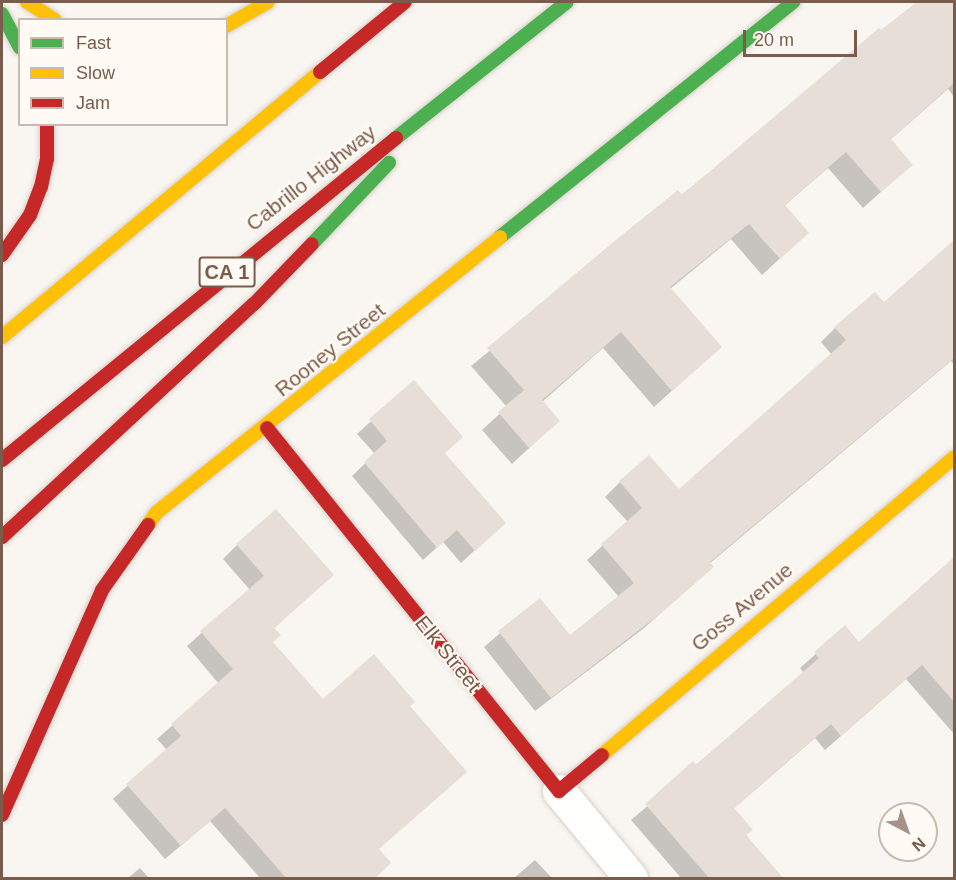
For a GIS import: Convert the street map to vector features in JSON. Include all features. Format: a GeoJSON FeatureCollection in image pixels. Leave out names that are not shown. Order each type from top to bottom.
{"type":"FeatureCollection","features":[{"type":"Feature","properties":{"kind":"main road"},"geometry":{"type":"LineString","coordinates":[[27,2],[52,18]]}},
{"type":"Feature","properties":{"kind":"main road"},"geometry":{"type":"LineString","coordinates":[[228,25],[268,2]]}},
{"type":"Feature","properties":{"kind":"main road"},"geometry":{"type":"LineString","coordinates":[[2,337],[405,2]]}},
{"type":"Feature","properties":{"kind":"main road","name":"Cabrillo Highway"},"geometry":{"type":"LineString","coordinates":[[2,460],[247,256],[567,2]]}},
{"type":"Feature","properties":{"kind":"main road","name":"Rooney Street"},"geometry":{"type":"LineString","coordinates":[[3,804],[93,609],[125,553],[156,513],[267,428],[793,2]]}},
{"type":"Feature","properties":{"kind":"main road"},"geometry":{"type":"LineString","coordinates":[[2,14],[18,44]]}},
{"type":"Feature","properties":{"kind":"main road"},"geometry":{"type":"LineString","coordinates":[[2,537],[254,304],[458,89]]}},
{"type":"Feature","properties":{"kind":"main road"},"geometry":{"type":"LineString","coordinates":[[2,255],[30,215],[41,186],[47,159],[47,126]]}},
{"type":"Feature","properties":{"kind":"main road","name":"Elk Street"},"geometry":{"type":"LineString","coordinates":[[267,428],[559,791]]}},
{"type":"Feature","properties":{"kind":"main road","name":"Goss Avenue"},"geometry":{"type":"LineString","coordinates":[[559,791],[954,458]]}},
{"type":"Feature","properties":{"kind":"main road"},"geometry":{"type":"LineString","coordinates":[[2,543],[34,507]]}},
{"type":"Feature","properties":{"kind":"street","name":"Elk Street"},"geometry":{"type":"LineString","coordinates":[[559,791],[632,879]]}},
{"type":"Feature","properties":{"kind":"building"},"geometry":{"type":"Polygon","coordinates":[[[917,2],[954,2],[954,83],[891,139],[913,165],[881,192],[846,152],[785,205],[809,233],[780,259],[749,224],[670,287],[722,347],[672,391],[621,332],[542,400],[560,421],[529,448],[498,412],[524,390],[487,348],[678,190],[682,195],[879,28],[881,30],[917,2]]]}},
{"type":"Feature","properties":{"kind":"building"},"geometry":{"type":"Polygon","coordinates":[[[954,240],[954,358],[710,562],[714,567],[661,613],[551,698],[498,631],[540,598],[570,635],[634,583],[601,544],[642,508],[619,481],[649,455],[679,489],[846,340],[834,327],[875,292],[884,302],[954,240]]]}},
{"type":"Feature","properties":{"kind":"building"},"geometry":{"type":"Polygon","coordinates":[[[414,380],[463,437],[445,453],[506,523],[475,551],[457,530],[437,548],[364,462],[387,441],[369,419],[414,380]]]}},
{"type":"Feature","properties":{"kind":"building"},"geometry":{"type":"Polygon","coordinates":[[[276,509],[334,575],[274,628],[281,635],[273,642],[323,699],[374,654],[415,702],[410,706],[467,772],[379,849],[391,863],[374,879],[287,879],[225,808],[181,846],[126,784],[181,736],[171,724],[233,669],[200,631],[264,576],[236,544],[276,509]]]}},
{"type":"Feature","properties":{"kind":"building"},"geometry":{"type":"Polygon","coordinates":[[[954,557],[954,702],[922,665],[841,736],[831,724],[734,808],[753,830],[746,835],[784,879],[710,879],[645,804],[693,761],[696,765],[819,658],[814,652],[845,625],[859,642],[954,557]]]}},
{"type":"Feature","properties":{"kind":"traffic: fast"},"geometry":{"type":"LineString","coordinates":[[396,138],[567,2]]}},
{"type":"Feature","properties":{"kind":"traffic: fast"},"geometry":{"type":"LineString","coordinates":[[500,237],[793,2]]}},
{"type":"Feature","properties":{"kind":"traffic: fast"},"geometry":{"type":"LineString","coordinates":[[2,14],[18,44]]}},
{"type":"Feature","properties":{"kind":"traffic: fast"},"geometry":{"type":"LineString","coordinates":[[312,244],[389,163]]}},
{"type":"Feature","properties":{"kind":"traffic: slow"},"geometry":{"type":"LineString","coordinates":[[27,2],[52,18]]}},
{"type":"Feature","properties":{"kind":"traffic: slow"},"geometry":{"type":"LineString","coordinates":[[228,25],[268,2]]}},
{"type":"Feature","properties":{"kind":"traffic: slow"},"geometry":{"type":"LineString","coordinates":[[2,337],[320,72]]}},
{"type":"Feature","properties":{"kind":"traffic: slow"},"geometry":{"type":"LineString","coordinates":[[148,525],[156,513],[500,237]]}},
{"type":"Feature","properties":{"kind":"traffic: slow"},"geometry":{"type":"LineString","coordinates":[[602,755],[954,458]]}},
{"type":"Feature","properties":{"kind":"traffic: slow"},"geometry":{"type":"LineString","coordinates":[[2,798],[7,803]]}},
{"type":"Feature","properties":{"kind":"traffic: jam"},"geometry":{"type":"LineString","coordinates":[[320,72],[405,2]]}},
{"type":"Feature","properties":{"kind":"traffic: jam"},"geometry":{"type":"LineString","coordinates":[[2,255],[30,215],[41,187],[47,159],[47,126]]}},
{"type":"Feature","properties":{"kind":"traffic: jam"},"geometry":{"type":"LineString","coordinates":[[2,460],[396,138]]}},
{"type":"Feature","properties":{"kind":"traffic: jam"},"geometry":{"type":"LineString","coordinates":[[2,537],[254,304],[312,244]]}},
{"type":"Feature","properties":{"kind":"traffic: jam"},"geometry":{"type":"LineString","coordinates":[[267,428],[559,791],[602,755]]}},
{"type":"Feature","properties":{"kind":"traffic: jam"},"geometry":{"type":"LineString","coordinates":[[2,815],[102,590],[148,525]]}}]}
